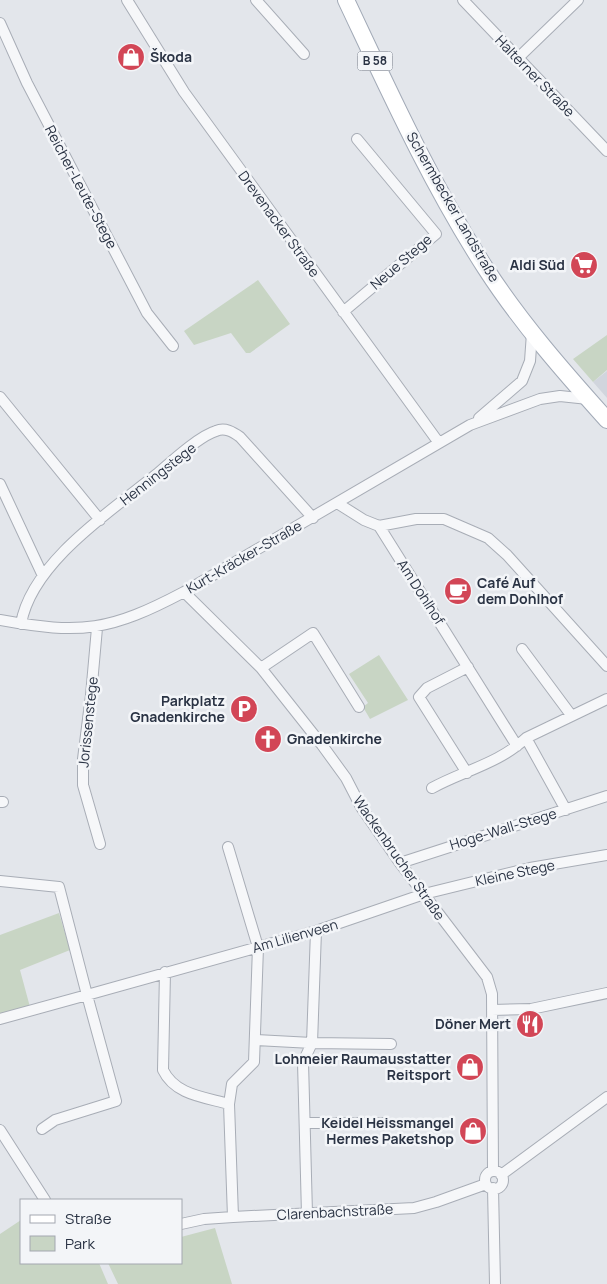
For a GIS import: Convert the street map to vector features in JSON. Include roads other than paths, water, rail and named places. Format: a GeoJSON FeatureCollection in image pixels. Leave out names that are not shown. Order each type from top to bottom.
{"type":"FeatureCollection","features":[{"type":"Feature","properties":{"kind":"main road","name":"Schermbecker Landstraße"},"geometry":{"type":"LineString","coordinates":[[346,0],[404,122],[483,264],[532,333],[607,420]]}},
{"type":"Feature","properties":{"kind":"street","name":"Drevenacker Straße"},"geometry":{"type":"LineString","coordinates":[[127,0],[184,92],[438,443]]}},
{"type":"Feature","properties":{"kind":"street"},"geometry":{"type":"LineString","coordinates":[[256,0],[304,54]]}},
{"type":"Feature","properties":{"kind":"street","name":"Halterner Straße"},"geometry":{"type":"LineString","coordinates":[[463,0],[517,59],[607,151]]}},
{"type":"Feature","properties":{"kind":"street"},"geometry":{"type":"LineString","coordinates":[[517,59],[578,0]]}},
{"type":"Feature","properties":{"kind":"street","name":"Reicher-Leute-Stege"},"geometry":{"type":"LineString","coordinates":[[0,22],[27,83],[147,313],[173,346]]}},
{"type":"Feature","properties":{"kind":"street","name":"Neue Stege"},"geometry":{"type":"LineString","coordinates":[[343,312],[436,234],[357,139]]}},
{"type":"Feature","properties":{"kind":"street","name":"Kurt-Kräcker-Straße"},"geometry":{"type":"LineString","coordinates":[[470,425],[522,381],[530,361],[532,333]]}},
{"type":"Feature","properties":{"kind":"street","name":"Kurt-Kräcker-Straße"},"geometry":{"type":"LineString","coordinates":[[0,620],[63,629],[97,628],[150,610],[313,518],[470,425],[540,399],[560,396],[588,399]]}},
{"type":"Feature","properties":{"kind":"street"},"geometry":{"type":"LineString","coordinates":[[0,397],[100,520]]}},
{"type":"Feature","properties":{"kind":"street","name":"Henningstege"},"geometry":{"type":"LineString","coordinates":[[21,624],[24,607],[43,576],[66,550],[180,455],[216,430],[228,430],[240,437],[313,518]]}},
{"type":"Feature","properties":{"kind":"street"},"geometry":{"type":"LineString","coordinates":[[0,484],[43,576]]}},
{"type":"Feature","properties":{"kind":"street"},"geometry":{"type":"LineString","coordinates":[[337,503],[364,520],[379,526],[416,520],[444,519],[488,538],[507,555],[607,666]]}},
{"type":"Feature","properties":{"kind":"street","name":"Am Dohlhof"},"geometry":{"type":"LineString","coordinates":[[379,526],[463,657],[517,746]]}},
{"type":"Feature","properties":{"kind":"street","name":"Wackenbrucher Straße"},"geometry":{"type":"LineString","coordinates":[[184,592],[261,668],[346,778],[361,807],[400,863],[487,978],[492,994],[497,1173]]}},
{"type":"Feature","properties":{"kind":"street","name":"Jorissenstege"},"geometry":{"type":"LineString","coordinates":[[97,628],[83,759],[83,785],[100,844]]}},
{"type":"Feature","properties":{"kind":"street"},"geometry":{"type":"LineString","coordinates":[[261,668],[313,634],[359,707]]}},
{"type":"Feature","properties":{"kind":"street"},"geometry":{"type":"LineString","coordinates":[[522,649],[571,715]]}},
{"type":"Feature","properties":{"kind":"street"},"geometry":{"type":"LineString","coordinates":[[467,773],[419,698],[427,688],[468,667]]}},
{"type":"Feature","properties":{"kind":"street"},"geometry":{"type":"LineString","coordinates":[[432,788],[455,776],[467,773],[517,746],[526,738],[607,699]]}},
{"type":"Feature","properties":{"kind":"street"},"geometry":{"type":"LineString","coordinates":[[526,738],[566,810]]}},
{"type":"Feature","properties":{"kind":"street","name":"Hoge-Wall-Stege"},"geometry":{"type":"LineString","coordinates":[[400,863],[607,796]]}},
{"type":"Feature","properties":{"kind":"street"},"geometry":{"type":"LineString","coordinates":[[228,848],[258,946],[254,1062],[232,1084],[229,1104],[233,1217]]}},
{"type":"Feature","properties":{"kind":"street","name":"Kleine Stege"},"geometry":{"type":"LineString","coordinates":[[424,894],[530,868],[607,855]]}},
{"type":"Feature","properties":{"kind":"street"},"geometry":{"type":"LineString","coordinates":[[0,881],[59,887],[116,1102],[55,1120],[42,1129]]}},
{"type":"Feature","properties":{"kind":"street","name":"Am Lilienveen"},"geometry":{"type":"LineString","coordinates":[[0,1019],[316,931],[424,894]]}},
{"type":"Feature","properties":{"kind":"street"},"geometry":{"type":"LineString","coordinates":[[307,1214],[303,1062],[312,1043],[316,931]]}},
{"type":"Feature","properties":{"kind":"street"},"geometry":{"type":"LineString","coordinates":[[165,972],[163,1070],[169,1082],[180,1090],[229,1104]]}},
{"type":"Feature","properties":{"kind":"street"},"geometry":{"type":"LineString","coordinates":[[492,1010],[531,1009],[607,993]]}},
{"type":"Feature","properties":{"kind":"street"},"geometry":{"type":"LineString","coordinates":[[256,1040],[391,1044]]}},
{"type":"Feature","properties":{"kind":"street"},"geometry":{"type":"LineString","coordinates":[[495,1284],[490,1186],[486,1176],[497,1173],[607,1097]]}},
{"type":"Feature","properties":{"kind":"street"},"geometry":{"type":"LineString","coordinates":[[305,1123],[387,1123]]}},
{"type":"Feature","properties":{"kind":"street"},"geometry":{"type":"LineString","coordinates":[[0,1130],[44,1199]]}},
{"type":"Feature","properties":{"kind":"street"},"geometry":{"type":"LineString","coordinates":[[490,1186],[502,1182],[497,1173]]}},
{"type":"Feature","properties":{"kind":"street","name":"Clarenbachstraße"},"geometry":{"type":"LineString","coordinates":[[182,1224],[204,1219],[233,1217],[414,1208],[490,1186]]}},
{"type":"Feature","properties":{"kind":"place","name":"Škoda"},"geometry":{"type":"Point","coordinates":[131,57]}},
{"type":"Feature","properties":{"kind":"place","name":"Aldi Süd"},"geometry":{"type":"Point","coordinates":[584,265]}},
{"type":"Feature","properties":{"kind":"place","name":"Café Auf dem Dohlhof"},"geometry":{"type":"Point","coordinates":[458,591]}},
{"type":"Feature","properties":{"kind":"place","name":"Parkplatz Gnadenkirche"},"geometry":{"type":"Point","coordinates":[244,709]}},
{"type":"Feature","properties":{"kind":"place","name":"Gnadenkirche"},"geometry":{"type":"Point","coordinates":[268,739]}},
{"type":"Feature","properties":{"kind":"place","name":"Döner Mert"},"geometry":{"type":"Point","coordinates":[530,1024]}},
{"type":"Feature","properties":{"kind":"place","name":"Lohmeier Raumausstatter Reitsport"},"geometry":{"type":"Point","coordinates":[470,1067]}},
{"type":"Feature","properties":{"kind":"place","name":"Keidel Heissmangel Hermes Paketshop"},"geometry":{"type":"Point","coordinates":[473,1131]}}]}
